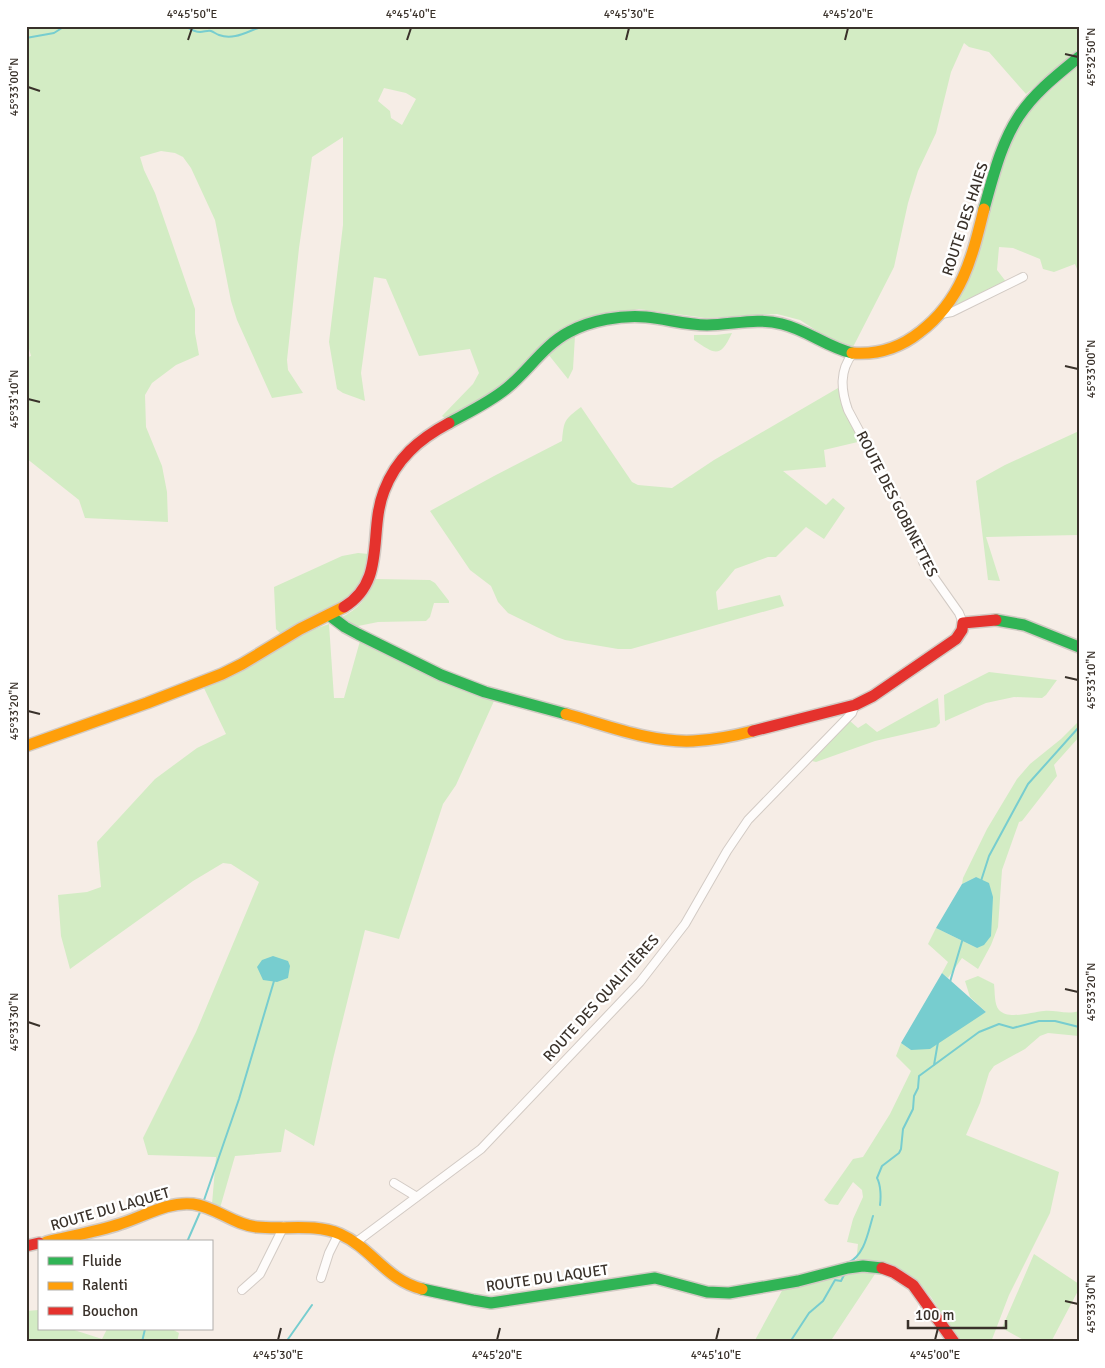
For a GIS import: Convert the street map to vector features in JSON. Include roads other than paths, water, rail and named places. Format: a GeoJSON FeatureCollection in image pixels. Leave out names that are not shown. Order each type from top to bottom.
{"type":"FeatureCollection","features":[{"type":"Feature","properties":{"kind":"street","name":"ROUTE DES HAIES"},"geometry":{"type":"LineString","coordinates":[[26,746],[217,676],[240,665],[302,628],[358,598],[366,586],[372,568],[380,505],[390,478],[401,458],[426,435],[459,418],[505,389],[552,343],[568,332],[592,324],[625,317],[649,317],[700,325],[725,325],[765,321],[793,327],[828,346],[852,353],[870,354],[895,348],[917,335],[941,314],[954,297],[963,278],[995,172],[1018,118],[1038,93],[1079,57]]}},
{"type":"Feature","properties":{"kind":"street"},"geometry":{"type":"LineString","coordinates":[[941,314],[952,312],[1023,277]]}},
{"type":"Feature","properties":{"kind":"street","name":"ROUTE DES GOBINETTES"},"geometry":{"type":"LineString","coordinates":[[852,353],[848,359],[842,382],[848,410],[916,537],[924,562],[959,613],[963,623]]}},
{"type":"Feature","properties":{"kind":"street"},"geometry":{"type":"LineString","coordinates":[[329,615],[345,627],[462,684],[520,703],[660,738],[693,742],[718,738],[855,705]]}},
{"type":"Feature","properties":{"kind":"street"},"geometry":{"type":"LineString","coordinates":[[963,623],[989,620],[1005,621],[1079,646]]}},
{"type":"Feature","properties":{"kind":"street","name":"ROUTE DES QUALITIÈRES"},"geometry":{"type":"LineString","coordinates":[[355,1243],[481,1148],[640,982],[685,924],[741,828],[757,810],[852,713],[855,705],[873,696],[956,639],[962,630],[963,623]]}},
{"type":"Feature","properties":{"kind":"street"},"geometry":{"type":"LineString","coordinates":[[394,1183],[417,1197]]}},
{"type":"Feature","properties":{"kind":"street","name":"ROUTE DU LAQUET"},"geometry":{"type":"LineString","coordinates":[[60,1240],[75,1238],[175,1205],[188,1204],[207,1207],[231,1221],[245,1226],[259,1228],[284,1226],[312,1227],[339,1233],[355,1243],[388,1272],[405,1284],[491,1304],[655,1278],[669,1280],[707,1292],[729,1293],[798,1281],[845,1269],[863,1266],[879,1267],[893,1272],[920,1292],[954,1342]]}},
{"type":"Feature","properties":{"kind":"street"},"geometry":{"type":"LineString","coordinates":[[242,1290],[260,1274],[284,1226]]}},
{"type":"Feature","properties":{"kind":"street"},"geometry":{"type":"LineString","coordinates":[[321,1278],[329,1253],[339,1233]]}},
{"type":"Feature","properties":{"kind":"water"},"geometry":{"type":"Polygon","coordinates":[[[976,877],[989,883],[993,897],[991,936],[984,945],[977,948],[936,928],[962,884],[976,877]]]}},
{"type":"Feature","properties":{"kind":"water"},"geometry":{"type":"Polygon","coordinates":[[[273,956],[288,961],[290,966],[288,978],[277,982],[263,980],[257,967],[262,960],[273,956]]]}},
{"type":"Feature","properties":{"kind":"water"},"geometry":{"type":"Polygon","coordinates":[[[942,973],[986,1012],[930,1049],[911,1050],[901,1043],[942,973]]]}},
{"type":"Feature","properties":{"kind":"waterway"},"geometry":{"type":"LineString","coordinates":[[26,38],[54,33],[65,26]]}},
{"type":"Feature","properties":{"kind":"waterway"},"geometry":{"type":"LineString","coordinates":[[185,26],[200,32],[210,31],[231,37],[264,26]]}},
{"type":"Feature","properties":{"kind":"waterway"},"geometry":{"type":"LineString","coordinates":[[981,881],[989,856],[1028,784],[1079,727]]}},
{"type":"Feature","properties":{"kind":"waterway"},"geometry":{"type":"LineString","coordinates":[[950,982],[963,938]]}},
{"type":"Feature","properties":{"kind":"waterway"},"geometry":{"type":"LineString","coordinates":[[203,1203],[239,1099],[274,981]]}},
{"type":"Feature","properties":{"kind":"waterway"},"geometry":{"type":"LineString","coordinates":[[880,1205],[881,1195],[877,1178],[882,1166],[899,1153],[901,1149],[903,1129],[913,1109],[919,1076],[979,1032],[999,1024],[1013,1028],[1039,1021],[1055,1021],[1079,1027]]}},
{"type":"Feature","properties":{"kind":"waterway"},"geometry":{"type":"LineString","coordinates":[[934,1065],[938,1042]]}},
{"type":"Feature","properties":{"kind":"waterway"},"geometry":{"type":"LineString","coordinates":[[188,1240],[201,1210]]}},
{"type":"Feature","properties":{"kind":"waterway"},"geometry":{"type":"LineString","coordinates":[[848,1263],[862,1249],[873,1216]]}},
{"type":"Feature","properties":{"kind":"waterway"},"geometry":{"type":"LineString","coordinates":[[790,1342],[809,1313],[823,1301],[835,1280],[841,1281],[844,1275]]}},
{"type":"Feature","properties":{"kind":"waterway"},"geometry":{"type":"LineString","coordinates":[[286,1342],[312,1305]]}},
{"type":"Feature","properties":{"kind":"waterway"},"geometry":{"type":"LineString","coordinates":[[142,1342],[145,1330]]}}]}
